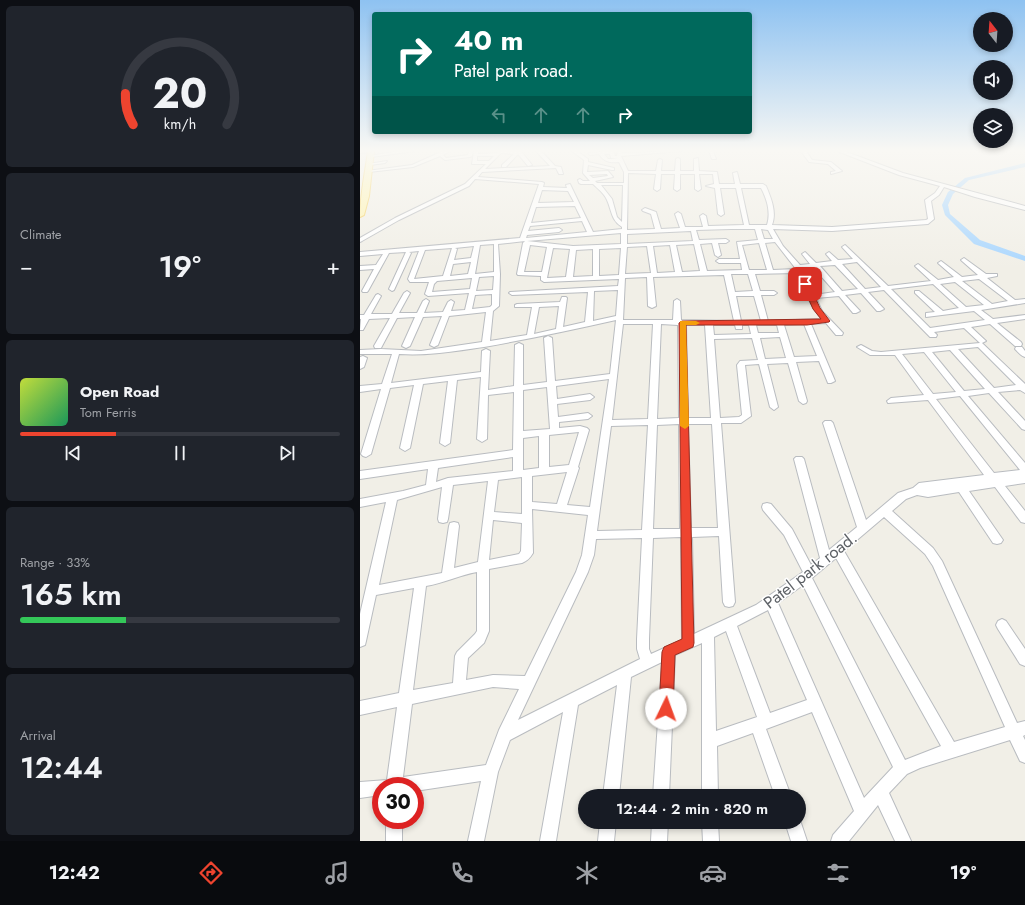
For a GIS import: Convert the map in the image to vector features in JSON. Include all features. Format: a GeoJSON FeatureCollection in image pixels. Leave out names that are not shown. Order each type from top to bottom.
{"type":"FeatureCollection","features":[{"type":"Feature","properties":{"kind":"main road"},"geometry":{"type":"LineString","coordinates":[[360,204],[363,190]]}},
{"type":"Feature","properties":{"kind":"main road"},"geometry":{"type":"LineString","coordinates":[[360,215],[366,196],[366,190]]}},
{"type":"Feature","properties":{"kind":"street"},"geometry":{"type":"LineString","coordinates":[[360,240],[397,219],[457,190]]}},
{"type":"Feature","properties":{"kind":"street"},"geometry":{"type":"LineString","coordinates":[[540,190],[525,233],[520,274],[569,279],[727,272],[771,272],[858,260]]}},
{"type":"Feature","properties":{"kind":"street"},"geometry":{"type":"LineString","coordinates":[[543,190],[551,197],[556,214]]}},
{"type":"Feature","properties":{"kind":"street"},"geometry":{"type":"LineString","coordinates":[[535,205],[563,190]]}},
{"type":"Feature","properties":{"kind":"street"},"geometry":{"type":"LineString","coordinates":[[571,190],[591,234]]}},
{"type":"Feature","properties":{"kind":"street"},"geometry":{"type":"LineString","coordinates":[[602,190],[610,200],[616,220],[624,230]]}},
{"type":"Feature","properties":{"kind":"street"},"geometry":{"type":"LineString","coordinates":[[476,841],[491,772],[504,735],[582,572],[592,535],[614,376],[620,320],[626,190]]}},
{"type":"Feature","properties":{"kind":"street"},"geometry":{"type":"LineString","coordinates":[[718,190],[721,214]]}},
{"type":"Feature","properties":{"kind":"street"},"geometry":{"type":"LineString","coordinates":[[738,190],[747,227]]}},
{"type":"Feature","properties":{"kind":"street"},"geometry":{"type":"LineString","coordinates":[[765,190],[775,227]]}},
{"type":"Feature","properties":{"kind":"street"},"geometry":{"type":"LineString","coordinates":[[360,255],[523,242],[624,230],[693,229],[729,224],[747,227],[846,229],[928,222],[932,219],[928,200],[940,190]]}},
{"type":"Feature","properties":{"kind":"street"},"geometry":{"type":"LineString","coordinates":[[960,190],[1025,208]]}},
{"type":"Feature","properties":{"kind":"street"},"geometry":{"type":"LineString","coordinates":[[527,225],[577,204]]}},
{"type":"Feature","properties":{"kind":"street"},"geometry":{"type":"LineString","coordinates":[[645,210],[654,213],[658,230]]}},
{"type":"Feature","properties":{"kind":"street"},"geometry":{"type":"LineString","coordinates":[[556,214],[585,220]]}},
{"type":"Feature","properties":{"kind":"street"},"geometry":{"type":"LineString","coordinates":[[678,214],[682,229]]}},
{"type":"Feature","properties":{"kind":"street"},"geometry":{"type":"LineString","coordinates":[[703,216],[706,228]]}},
{"type":"Feature","properties":{"kind":"street"},"geometry":{"type":"LineString","coordinates":[[759,227],[772,230],[799,269],[811,298],[819,312],[817,322],[821,358],[831,381]]}},
{"type":"Feature","properties":{"kind":"street"},"geometry":{"type":"LineString","coordinates":[[759,227],[771,272]]}},
{"type":"Feature","properties":{"kind":"street"},"geometry":{"type":"LineString","coordinates":[[693,229],[704,273]]}},
{"type":"Feature","properties":{"kind":"street"},"geometry":{"type":"LineString","coordinates":[[525,233],[559,230]]}},
{"type":"Feature","properties":{"kind":"street"},"geometry":{"type":"LineString","coordinates":[[360,255],[454,249],[624,230]]}},
{"type":"Feature","properties":{"kind":"street"},"geometry":{"type":"LineString","coordinates":[[765,322],[739,243],[778,240]]}},
{"type":"Feature","properties":{"kind":"street"},"geometry":{"type":"LineString","coordinates":[[523,242],[573,248],[726,241]]}},
{"type":"Feature","properties":{"kind":"street"},"geometry":{"type":"LineString","coordinates":[[715,242],[718,258],[744,261]]}},
{"type":"Feature","properties":{"kind":"street"},"geometry":{"type":"LineString","coordinates":[[673,244],[679,274]]}},
{"type":"Feature","properties":{"kind":"street"},"geometry":{"type":"LineString","coordinates":[[363,317],[448,314],[490,310],[495,306],[497,274],[496,245]]}},
{"type":"Feature","properties":{"kind":"street"},"geometry":{"type":"LineString","coordinates":[[648,662],[643,644],[649,534],[654,323],[652,308],[650,245]]}},
{"type":"Feature","properties":{"kind":"street"},"geometry":{"type":"LineString","coordinates":[[468,312],[473,292],[474,260],[477,246]]}},
{"type":"Feature","properties":{"kind":"street"},"geometry":{"type":"LineString","coordinates":[[541,292],[550,246]]}},
{"type":"Feature","properties":{"kind":"street"},"geometry":{"type":"LineString","coordinates":[[596,247],[596,278]]}},
{"type":"Feature","properties":{"kind":"street"},"geometry":{"type":"LineString","coordinates":[[845,247],[931,333],[965,325],[1025,317]]}},
{"type":"Feature","properties":{"kind":"street"},"geometry":{"type":"LineString","coordinates":[[569,279],[573,248]]}},
{"type":"Feature","properties":{"kind":"street"},"geometry":{"type":"LineString","coordinates":[[446,278],[454,249]]}},
{"type":"Feature","properties":{"kind":"street"},"geometry":{"type":"LineString","coordinates":[[411,279],[422,251]]}},
{"type":"Feature","properties":{"kind":"street"},"geometry":{"type":"LineString","coordinates":[[392,289],[408,252]]}},
{"type":"Feature","properties":{"kind":"street"},"geometry":{"type":"LineString","coordinates":[[365,291],[386,254]]}},
{"type":"Feature","properties":{"kind":"street"},"geometry":{"type":"LineString","coordinates":[[805,254],[856,311]]}},
{"type":"Feature","properties":{"kind":"street"},"geometry":{"type":"LineString","coordinates":[[829,254],[880,308]]}},
{"type":"Feature","properties":{"kind":"street"},"geometry":{"type":"LineString","coordinates":[[450,262],[474,260]]}},
{"type":"Feature","properties":{"kind":"street"},"geometry":{"type":"LineString","coordinates":[[964,260],[1014,303]]}},
{"type":"Feature","properties":{"kind":"street"},"geometry":{"type":"LineString","coordinates":[[941,263],[990,306]]}},
{"type":"Feature","properties":{"kind":"street"},"geometry":{"type":"LineString","coordinates":[[918,266],[965,310]]}},
{"type":"Feature","properties":{"kind":"street"},"geometry":{"type":"LineString","coordinates":[[360,268],[379,267]]}},
{"type":"Feature","properties":{"kind":"street"},"geometry":{"type":"LineString","coordinates":[[727,272],[740,336]]}},
{"type":"Feature","properties":{"kind":"street"},"geometry":{"type":"LineString","coordinates":[[396,280],[411,279],[414,281],[497,274]]}},
{"type":"Feature","properties":{"kind":"street"},"geometry":{"type":"LineString","coordinates":[[811,298],[995,274]]}},
{"type":"Feature","properties":{"kind":"street"},"geometry":{"type":"LineString","coordinates":[[453,293],[456,278]]}},
{"type":"Feature","properties":{"kind":"street"},"geometry":{"type":"LineString","coordinates":[[435,279],[431,283],[427,294],[495,292]]}},
{"type":"Feature","properties":{"kind":"street"},"geometry":{"type":"LineString","coordinates":[[360,281],[371,280]]}},
{"type":"Feature","properties":{"kind":"street"},"geometry":{"type":"LineString","coordinates":[[512,293],[621,288]]}},
{"type":"Feature","properties":{"kind":"street"},"geometry":{"type":"LineString","coordinates":[[589,324],[591,290]]}},
{"type":"Feature","properties":{"kind":"street"},"geometry":{"type":"LineString","coordinates":[[559,331],[565,291]]}},
{"type":"Feature","properties":{"kind":"street"},"geometry":{"type":"LineString","coordinates":[[917,292],[941,313]]}},
{"type":"Feature","properties":{"kind":"street"},"geometry":{"type":"LineString","coordinates":[[378,346],[407,293]]}},
{"type":"Feature","properties":{"kind":"street"},"geometry":{"type":"LineString","coordinates":[[731,294],[774,293]]}},
{"type":"Feature","properties":{"kind":"street"},"geometry":{"type":"LineString","coordinates":[[360,328],[363,317],[378,296]]}},
{"type":"Feature","properties":{"kind":"street"},"geometry":{"type":"LineString","coordinates":[[406,346],[426,301]]}},
{"type":"Feature","properties":{"kind":"street"},"geometry":{"type":"LineString","coordinates":[[677,301],[680,323],[685,422],[688,643]]}},
{"type":"Feature","properties":{"kind":"street"},"geometry":{"type":"LineString","coordinates":[[929,315],[1025,301]]}},
{"type":"Feature","properties":{"kind":"street"},"geometry":{"type":"LineString","coordinates":[[434,345],[448,314],[451,302]]}},
{"type":"Feature","properties":{"kind":"street"},"geometry":{"type":"LineString","coordinates":[[517,306],[563,304]]}},
{"type":"Feature","properties":{"kind":"street"},"geometry":{"type":"LineString","coordinates":[[530,336],[536,305]]}},
{"type":"Feature","properties":{"kind":"street"},"geometry":{"type":"LineString","coordinates":[[975,308],[1021,349]]}},
{"type":"Feature","properties":{"kind":"street"},"geometry":{"type":"LineString","coordinates":[[482,439],[486,347],[490,310]]}},
{"type":"Feature","properties":{"kind":"street"},"geometry":{"type":"LineString","coordinates":[[360,367],[361,355],[396,352],[431,353],[486,347],[589,324],[620,320],[654,323],[817,322],[839,333]]}},
{"type":"Feature","properties":{"kind":"street"},"geometry":{"type":"LineString","coordinates":[[752,322],[774,406]]}},
{"type":"Feature","properties":{"kind":"street"},"geometry":{"type":"LineString","coordinates":[[709,323],[729,602]]}},
{"type":"Feature","properties":{"kind":"street"},"geometry":{"type":"LineString","coordinates":[[780,323],[803,401]]}},
{"type":"Feature","properties":{"kind":"street"},"geometry":{"type":"LineString","coordinates":[[965,325],[982,341]]}},
{"type":"Feature","properties":{"kind":"street"},"geometry":{"type":"LineString","coordinates":[[710,337],[784,335]]}},
{"type":"Feature","properties":{"kind":"street"},"geometry":{"type":"LineString","coordinates":[[548,338],[555,431]]}},
{"type":"Feature","properties":{"kind":"street"},"geometry":{"type":"LineString","coordinates":[[370,591],[447,576],[456,571],[483,565],[520,559],[527,553],[528,505],[518,453],[519,344]]}},
{"type":"Feature","properties":{"kind":"street"},"geometry":{"type":"LineString","coordinates":[[861,347],[873,354],[978,345],[981,346],[1024,388]]}},
{"type":"Feature","properties":{"kind":"street"},"geometry":{"type":"LineString","coordinates":[[952,347],[1025,427]]}},
{"type":"Feature","properties":{"kind":"street"},"geometry":{"type":"LineString","coordinates":[[911,493],[928,493],[962,488],[1025,472],[926,350]]}},
{"type":"Feature","properties":{"kind":"street"},"geometry":{"type":"LineString","coordinates":[[366,454],[396,352]]}},
{"type":"Feature","properties":{"kind":"street"},"geometry":{"type":"LineString","coordinates":[[897,353],[994,481],[1025,519]]}},
{"type":"Feature","properties":{"kind":"street"},"geometry":{"type":"LineString","coordinates":[[607,423],[737,421],[748,416],[742,365],[746,362],[821,358]]}},
{"type":"Feature","properties":{"kind":"street"},"geometry":{"type":"LineString","coordinates":[[360,389],[485,374]]}},
{"type":"Feature","properties":{"kind":"street"},"geometry":{"type":"LineString","coordinates":[[484,393],[614,376]]}},
{"type":"Feature","properties":{"kind":"street"},"geometry":{"type":"LineString","coordinates":[[445,443],[453,377]]}},
{"type":"Feature","properties":{"kind":"street"},"geometry":{"type":"LineString","coordinates":[[405,448],[419,382]]}},
{"type":"Feature","properties":{"kind":"street"},"geometry":{"type":"LineString","coordinates":[[892,401],[1024,388]]}},
{"type":"Feature","properties":{"kind":"street"},"geometry":{"type":"LineString","coordinates":[[553,402],[590,397]]}},
{"type":"Feature","properties":{"kind":"street"},"geometry":{"type":"LineString","coordinates":[[554,420],[588,416]]}},
{"type":"Feature","properties":{"kind":"street"},"geometry":{"type":"LineString","coordinates":[[828,423],[862,528]]}},
{"type":"Feature","properties":{"kind":"street"},"geometry":{"type":"LineString","coordinates":[[518,435],[580,429],[584,430],[561,508]]}},
{"type":"Feature","properties":{"kind":"street"},"geometry":{"type":"LineString","coordinates":[[544,433],[544,471]]}},
{"type":"Feature","properties":{"kind":"street"},"geometry":{"type":"LineString","coordinates":[[360,475],[518,453]]}},
{"type":"Feature","properties":{"kind":"street"},"geometry":{"type":"LineString","coordinates":[[799,459],[826,559]]}},
{"type":"Feature","properties":{"kind":"street"},"geometry":{"type":"LineString","coordinates":[[431,486],[434,465]]}},
{"type":"Feature","properties":{"kind":"street"},"geometry":{"type":"LineString","coordinates":[[360,503],[392,498],[448,482],[574,468]]}},
{"type":"Feature","properties":{"kind":"street"},"geometry":{"type":"LineString","coordinates":[[459,688],[462,656],[464,652],[482,636],[483,565],[493,477]]}},
{"type":"Feature","properties":{"kind":"street"},"geometry":{"type":"LineString","coordinates":[[994,481],[1025,480]]}},
{"type":"Feature","properties":{"kind":"street","name":"Patel park road."},"geometry":{"type":"LineString","coordinates":[[504,735],[624,673],[730,624],[771,602],[808,575],[884,510],[923,486],[994,481]]}},
{"type":"Feature","properties":{"kind":"street"},"geometry":{"type":"LineString","coordinates":[[443,519],[448,482]]}},
{"type":"Feature","properties":{"kind":"street"},"geometry":{"type":"LineString","coordinates":[[962,488],[997,540]]}},
{"type":"Feature","properties":{"kind":"street"},"geometry":{"type":"LineString","coordinates":[[360,641],[392,498]]}},
{"type":"Feature","properties":{"kind":"street"},"geometry":{"type":"LineString","coordinates":[[528,505],[595,512]]}},
{"type":"Feature","properties":{"kind":"street"},"geometry":{"type":"LineString","coordinates":[[767,507],[788,532],[902,769]]}},
{"type":"Feature","properties":{"kind":"street"},"geometry":{"type":"LineString","coordinates":[[884,510],[929,551],[938,564],[1019,729],[1025,756]]}},
{"type":"Feature","properties":{"kind":"street"},"geometry":{"type":"LineString","coordinates":[[489,516],[528,519]]}},
{"type":"Feature","properties":{"kind":"street"},"geometry":{"type":"LineString","coordinates":[[447,576],[454,526]]}},
{"type":"Feature","properties":{"kind":"street"},"geometry":{"type":"LineString","coordinates":[[592,535],[724,532]]}},
{"type":"Feature","properties":{"kind":"street"},"geometry":{"type":"LineString","coordinates":[[837,550],[951,750]]}},
{"type":"Feature","properties":{"kind":"street"},"geometry":{"type":"LineString","coordinates":[[395,777],[421,581]]}},
{"type":"Feature","properties":{"kind":"street"},"geometry":{"type":"LineString","coordinates":[[771,602],[862,812]]}},
{"type":"Feature","properties":{"kind":"street"},"geometry":{"type":"LineString","coordinates":[[730,624],[781,789]]}},
{"type":"Feature","properties":{"kind":"street"},"geometry":{"type":"LineString","coordinates":[[1002,625],[1025,660]]}},
{"type":"Feature","properties":{"kind":"street"},"geometry":{"type":"LineString","coordinates":[[708,633],[710,789]]}},
{"type":"Feature","properties":{"kind":"street"},"geometry":{"type":"LineString","coordinates":[[661,789],[669,652]]}},
{"type":"Feature","properties":{"kind":"street"},"geometry":{"type":"LineString","coordinates":[[612,789],[624,673]]}},
{"type":"Feature","properties":{"kind":"street"},"geometry":{"type":"LineString","coordinates":[[360,708],[493,681],[528,683]]}},
{"type":"Feature","properties":{"kind":"street"},"geometry":{"type":"LineString","coordinates":[[548,841],[572,701]]}},
{"type":"Feature","properties":{"kind":"street"},"geometry":{"type":"LineString","coordinates":[[709,741],[815,704]]}},
{"type":"Feature","properties":{"kind":"street"},"geometry":{"type":"LineString","coordinates":[[839,841],[880,791],[902,769],[951,750],[1019,729]]}},
{"type":"Feature","properties":{"kind":"street"},"geometry":{"type":"LineString","coordinates":[[424,782],[491,772]]}},
{"type":"Feature","properties":{"kind":"street"},"geometry":{"type":"LineString","coordinates":[[360,790],[372,788]]}},
{"type":"Feature","properties":{"kind":"street"},"geometry":{"type":"LineString","coordinates":[[880,791],[903,841]]}},
{"type":"Feature","properties":{"kind":"street"},"geometry":{"type":"LineString","coordinates":[[394,829],[394,841]]}},
{"type":"Feature","properties":{"kind":"street"},"geometry":{"type":"LineString","coordinates":[[606,841],[607,829]]}},
{"type":"Feature","properties":{"kind":"street"},"geometry":{"type":"LineString","coordinates":[[659,841],[660,829]]}},
{"type":"Feature","properties":{"kind":"street"},"geometry":{"type":"LineString","coordinates":[[710,829],[711,841]]}},
{"type":"Feature","properties":{"kind":"street"},"geometry":{"type":"LineString","coordinates":[[795,829],[799,841]]}},
{"type":"Feature","properties":{"kind":"waterway"},"geometry":{"type":"LineString","coordinates":[[953,190],[950,193],[945,205],[947,214],[955,223],[977,242],[1025,259]]}},
{"type":"Feature","properties":{"kind":"slow traffic"},"geometry":{"type":"LineString","coordinates":[[685,426],[682,323],[696,323]]}},
{"type":"Feature","properties":{"kind":"route"},"geometry":{"type":"LineString","coordinates":[[666,709],[669,652],[688,643],[682,323],[827,321],[817,309],[805,284]]}}]}
